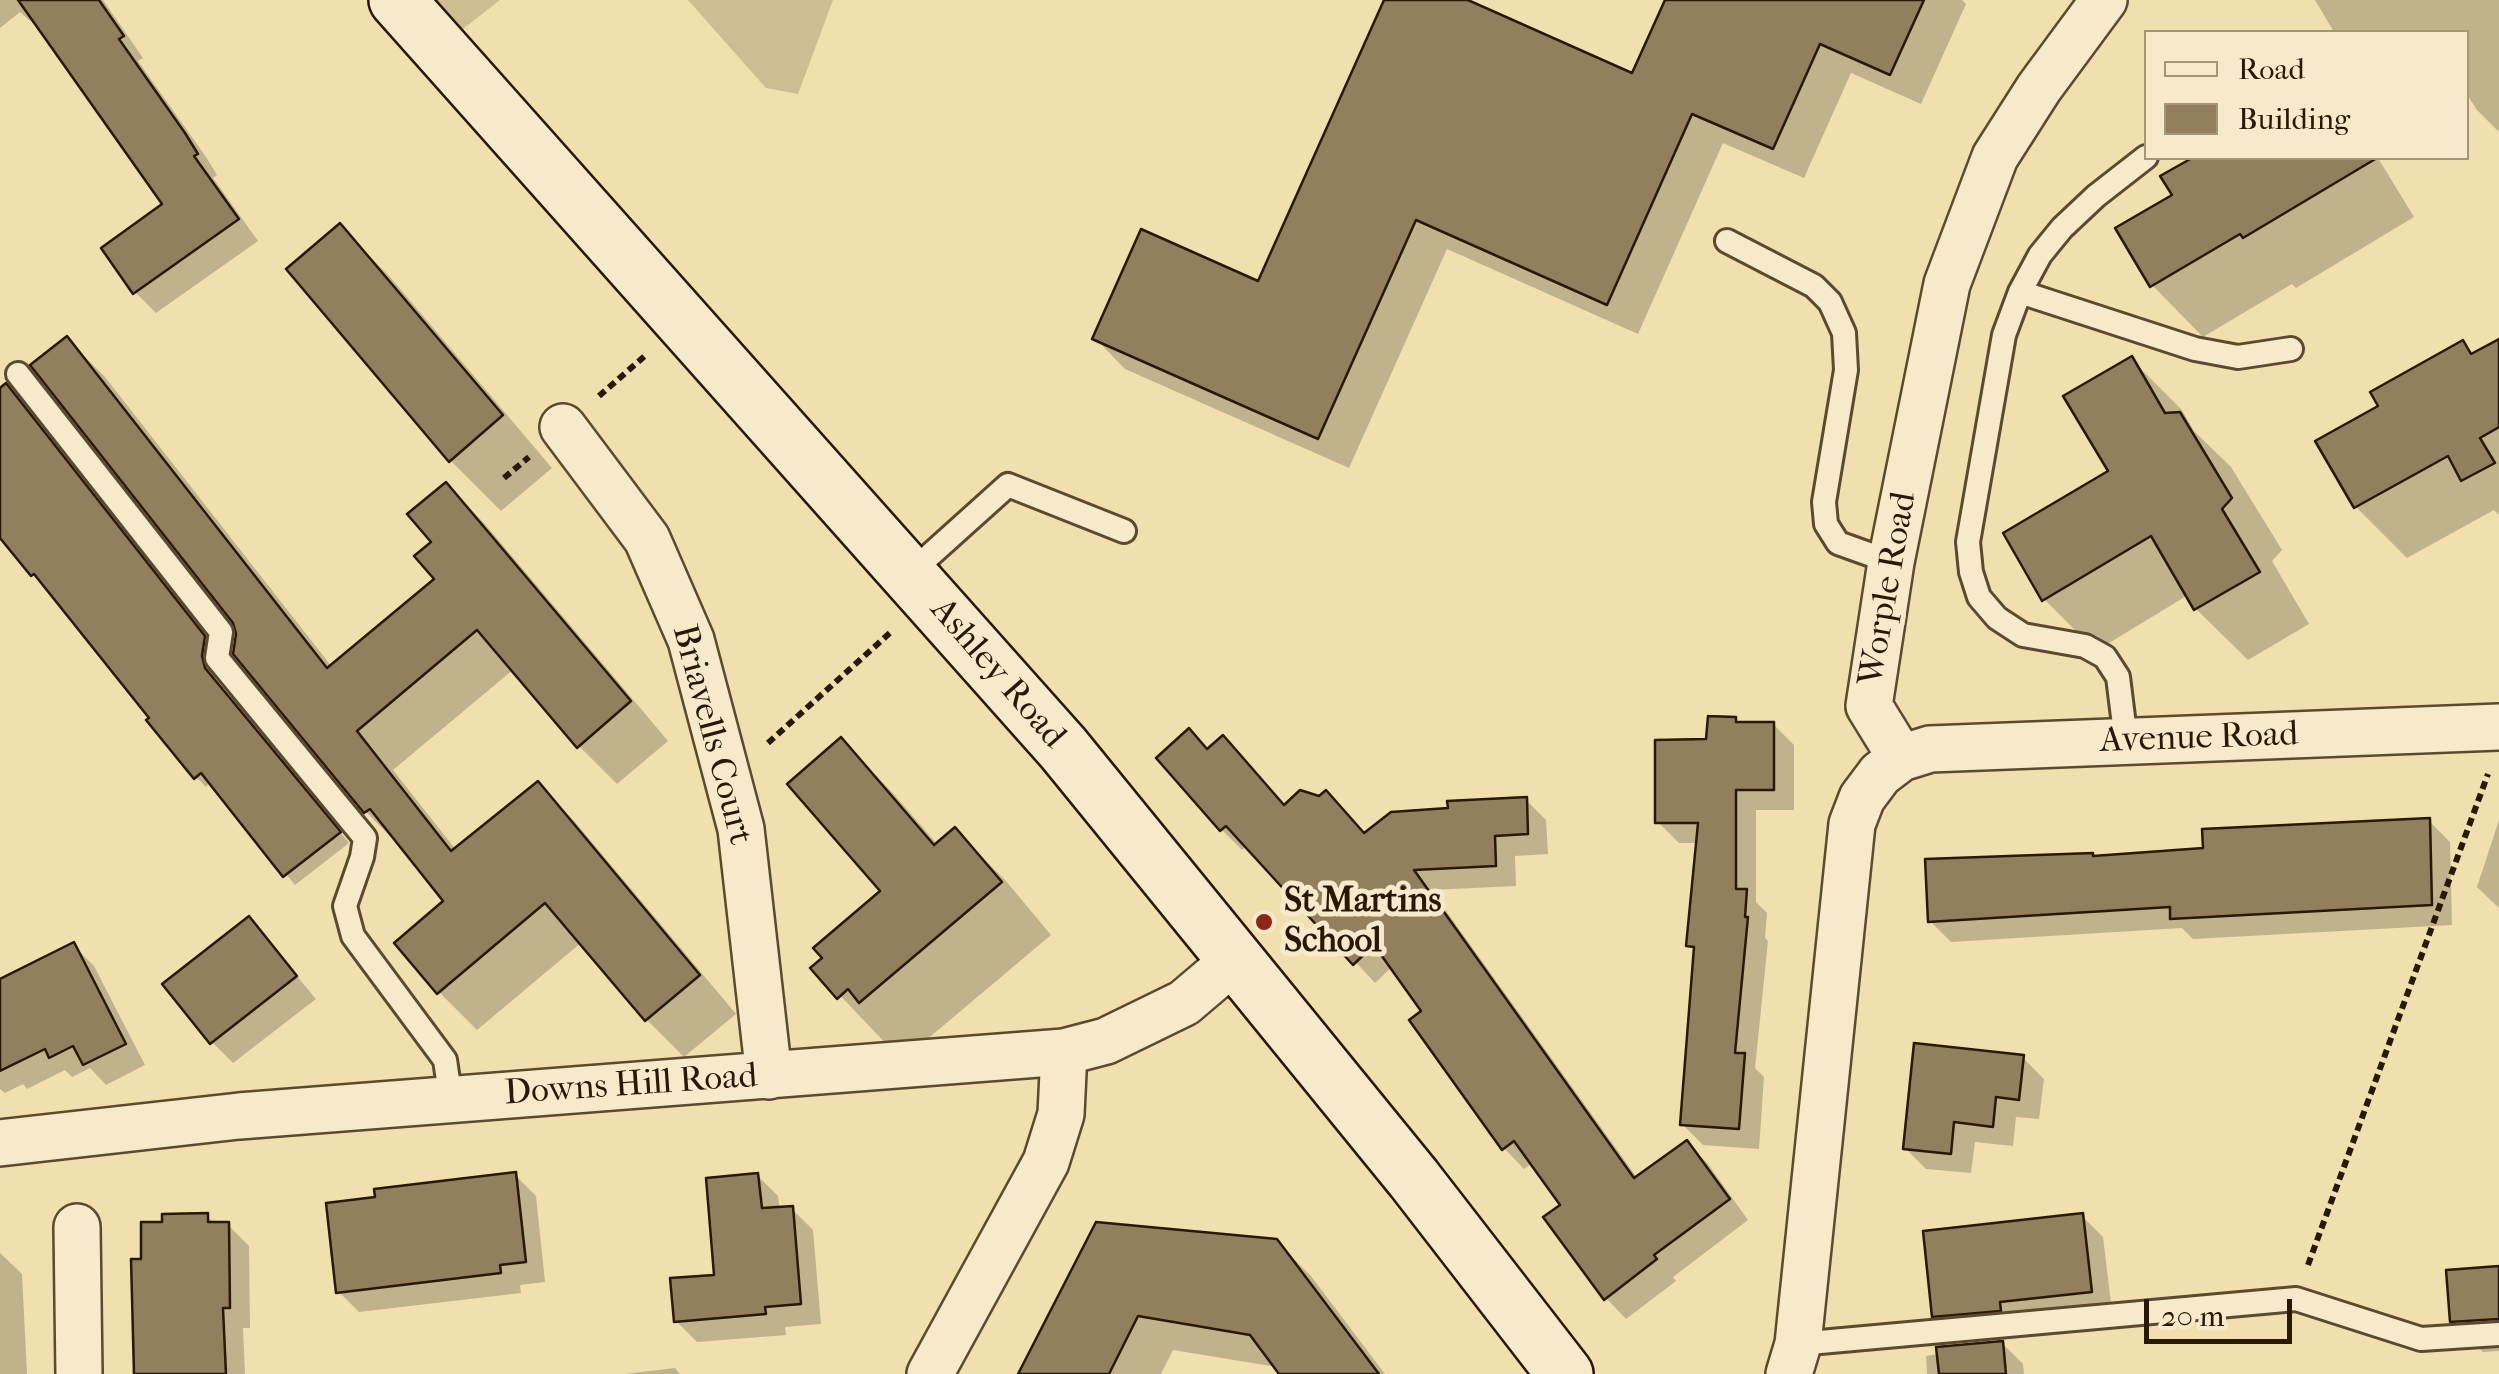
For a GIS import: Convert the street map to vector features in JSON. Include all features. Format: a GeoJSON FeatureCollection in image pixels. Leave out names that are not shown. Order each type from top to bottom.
{"type":"FeatureCollection","features":[{"type":"Feature","properties":{"kind":"main road","name":"Ashley Road"},"geometry":{"type":"LineString","coordinates":[[398,0],[1063,748],[1237,958],[1565,1374]]}},
{"type":"Feature","properties":{"kind":"street","name":"Worple Road"},"geometry":{"type":"LineString","coordinates":[[1900,758],[1869,706],[1890,562],[1946,284],[1995,157],[2039,88],[2104,0]]}},
{"type":"Feature","properties":{"kind":"street","name":"Briavells Court"},"geometry":{"type":"LineString","coordinates":[[564,426],[647,540],[691,640],[741,829],[769,1076]]}},
{"type":"Feature","properties":{"kind":"street","name":"Avenue Road"},"geometry":{"type":"LineString","coordinates":[[1900,758],[1930,748],[2126,741],[2496,744]]}},
{"type":"Feature","properties":{"kind":"street"},"geometry":{"type":"LineString","coordinates":[[1793,1359],[1852,824],[1871,786],[1900,758]]}},
{"type":"Feature","properties":{"kind":"street","name":"Downs Hill Road"},"geometry":{"type":"LineString","coordinates":[[0,1142],[238,1116],[1064,1052],[1106,1042],[1184,1002],[1237,958]]}},
{"type":"Feature","properties":{"kind":"street"},"geometry":{"type":"LineString","coordinates":[[930,1374],[1046,1162],[1060,1114],[1064,1052]]}},
{"type":"Feature","properties":{"kind":"street"},"geometry":{"type":"LineString","coordinates":[[77,1227],[78,1374]]}},
{"type":"Feature","properties":{"kind":"lane"},"geometry":{"type":"LineString","coordinates":[[2126,741],[2118,678],[2106,656],[2085,646],[2023,635],[1996,618],[1979,597],[1970,572],[1968,542],[2004,336],[2020,292],[2040,255],[2062,228],[2144,159]]}},
{"type":"Feature","properties":{"kind":"lane"},"geometry":{"type":"LineString","coordinates":[[1727,240],[1814,286],[1830,302],[1844,333],[1846,370],[1824,502],[1826,524],[1838,543],[1890,562]]}},
{"type":"Feature","properties":{"kind":"lane"},"geometry":{"type":"LineString","coordinates":[[2020,292],[2195,348],[2238,357],[2291,349]]}},
{"type":"Feature","properties":{"kind":"lane"},"geometry":{"type":"LineString","coordinates":[[18,374],[221,632],[217,658],[364,838],[362,857],[345,906],[353,936],[445,1060],[451,1100]]}},
{"type":"Feature","properties":{"kind":"lane"},"geometry":{"type":"LineString","coordinates":[[920,586],[1008,485],[1124,531]]}},
{"type":"Feature","properties":{"kind":"lane"},"geometry":{"type":"LineString","coordinates":[[1793,1359],[2296,1299],[2421,1339],[2499,1334]]}},
{"type":"Feature","properties":{"kind":"path"},"geometry":{"type":"LineString","coordinates":[[729,777],[920,586]]}},
{"type":"Feature","properties":{"kind":"path"},"geometry":{"type":"LineString","coordinates":[[2296,1299],[2496,744]]}},
{"type":"Feature","properties":{"kind":"shaded area"},"geometry":{"type":"Polygon","coordinates":[[[423,0],[500,0],[454,36],[423,0]]]}},
{"type":"Feature","properties":{"kind":"shaded area"},"geometry":{"type":"Polygon","coordinates":[[[688,0],[833,0],[798,94],[766,88],[688,0]]]}},
{"type":"Feature","properties":{"kind":"building"},"geometry":{"type":"Polygon","coordinates":[[[18,0],[99,0],[124,36],[119,39],[239,219],[133,294],[101,248],[162,204],[18,0]]]}},
{"type":"Feature","properties":{"kind":"building"},"geometry":{"type":"Polygon","coordinates":[[[1384,0],[1468,0],[1632,73],[1665,0],[1924,0],[1890,75],[1820,44],[1773,149],[1692,114],[1607,305],[1416,220],[1318,439],[1092,339],[1141,229],[1258,281],[1384,0]]]}},
{"type":"Feature","properties":{"kind":"building"},"geometry":{"type":"Polygon","coordinates":[[[2188,160],[2374,160],[2243,238],[2240,234],[2150,287],[2115,228],[2172,195],[2160,176],[2188,160]]]}},
{"type":"Feature","properties":{"kind":"building"},"geometry":{"type":"Polygon","coordinates":[[[340,223],[503,415],[449,462],[286,269],[340,223]]]}},
{"type":"Feature","properties":{"kind":"building"},"geometry":{"type":"Polygon","coordinates":[[[67,336],[327,668],[434,579],[414,556],[431,542],[407,514],[446,482],[631,701],[577,748],[477,630],[357,731],[451,851],[538,781],[700,975],[645,1021],[545,903],[437,994],[394,943],[443,901],[370,809],[364,813],[233,654],[233,623],[30,365],[67,336]]]}},
{"type":"Feature","properties":{"kind":"building"},"geometry":{"type":"Polygon","coordinates":[[[2499,339],[2499,427],[2480,438],[2495,463],[2461,481],[2448,456],[2354,508],[2315,441],[2378,406],[2370,392],[2463,340],[2471,354],[2499,339]]]}},
{"type":"Feature","properties":{"kind":"building"},"geometry":{"type":"Polygon","coordinates":[[[2132,356],[2165,413],[2180,412],[2232,498],[2222,509],[2260,572],[2194,610],[2151,536],[2042,601],[2003,533],[2108,471],[2063,396],[2132,356]]]}},
{"type":"Feature","properties":{"kind":"building"},"geometry":{"type":"Polygon","coordinates":[[[6,383],[205,636],[205,668],[341,832],[283,877],[201,773],[194,779],[34,574],[31,576],[0,538],[0,388],[6,383]]]}},
{"type":"Feature","properties":{"kind":"building"},"geometry":{"type":"Polygon","coordinates":[[[1708,716],[1736,717],[1736,722],[1774,722],[1774,790],[1736,790],[1736,889],[1747,889],[1748,917],[1735,1053],[1745,1053],[1739,1129],[1680,1125],[1694,947],[1686,946],[1698,823],[1655,823],[1655,740],[1706,739],[1708,716]]]}},
{"type":"Feature","properties":{"kind":"building"},"geometry":{"type":"Polygon","coordinates":[[[1189,728],[1207,749],[1223,735],[1284,805],[1300,790],[1319,796],[1326,790],[1364,833],[1391,812],[1448,808],[1447,801],[1527,797],[1528,834],[1495,836],[1496,866],[1414,870],[1634,1178],[1687,1140],[1730,1199],[1654,1255],[1657,1259],[1604,1300],[1543,1217],[1560,1205],[1514,1141],[1502,1150],[1409,1020],[1421,1011],[1374,945],[1353,965],[1226,826],[1220,831],[1156,758],[1189,728]]]}},
{"type":"Feature","properties":{"kind":"building"},"geometry":{"type":"Polygon","coordinates":[[[841,737],[934,845],[955,827],[1002,882],[859,1003],[848,989],[837,999],[810,968],[822,958],[813,948],[880,891],[787,784],[841,737]]]}},
{"type":"Feature","properties":{"kind":"building"},"geometry":{"type":"Polygon","coordinates":[[[2430,818],[2432,905],[2170,919],[2170,907],[1928,922],[1925,859],[2093,856],[2203,848],[2202,829],[2430,818]]]}},
{"type":"Feature","properties":{"kind":"building"},"geometry":{"type":"Polygon","coordinates":[[[249,916],[297,976],[210,1044],[162,984],[249,916]]]}},
{"type":"Feature","properties":{"kind":"building"},"geometry":{"type":"Polygon","coordinates":[[[74,942],[126,1044],[83,1065],[73,1046],[49,1058],[45,1049],[0,1071],[0,979],[74,942]]]}},
{"type":"Feature","properties":{"kind":"building"},"geometry":{"type":"Polygon","coordinates":[[[1914,1043],[2024,1055],[2019,1100],[1996,1097],[1993,1127],[1954,1122],[1951,1154],[1903,1149],[1914,1043]]]}},
{"type":"Feature","properties":{"kind":"building"},"geometry":{"type":"Polygon","coordinates":[[[516,1172],[526,1262],[500,1265],[501,1273],[336,1293],[326,1203],[375,1197],[374,1189],[516,1172]]]}},
{"type":"Feature","properties":{"kind":"building"},"geometry":{"type":"Polygon","coordinates":[[[758,1173],[762,1208],[793,1206],[801,1304],[765,1307],[766,1314],[674,1322],[670,1278],[714,1275],[706,1178],[758,1173]]]}},
{"type":"Feature","properties":{"kind":"building"},"geometry":{"type":"Polygon","coordinates":[[[208,1213],[208,1222],[229,1222],[230,1308],[223,1308],[226,1374],[134,1374],[131,1259],[141,1259],[141,1222],[162,1222],[162,1214],[208,1213]]]}},
{"type":"Feature","properties":{"kind":"building"},"geometry":{"type":"Polygon","coordinates":[[[2083,1213],[2092,1292],[2000,1302],[2001,1311],[1932,1317],[1923,1231],[2083,1213]]]}},
{"type":"Feature","properties":{"kind":"building"},"geometry":{"type":"Polygon","coordinates":[[[1096,1222],[1277,1239],[1379,1374],[1279,1374],[1250,1335],[1138,1316],[1109,1374],[1018,1374],[1096,1222]]]}},
{"type":"Feature","properties":{"kind":"building"},"geometry":{"type":"Polygon","coordinates":[[[2499,1266],[2499,1319],[2450,1322],[2446,1270],[2499,1266]]]}},
{"type":"Feature","properties":{"kind":"building"},"geometry":{"type":"Polygon","coordinates":[[[2003,1341],[2006,1374],[1939,1374],[1936,1347],[2003,1341]]]}},
{"type":"Feature","properties":{"kind":"place","name":"St Martins School"},"geometry":{"type":"Point","coordinates":[1264,922]}}]}
